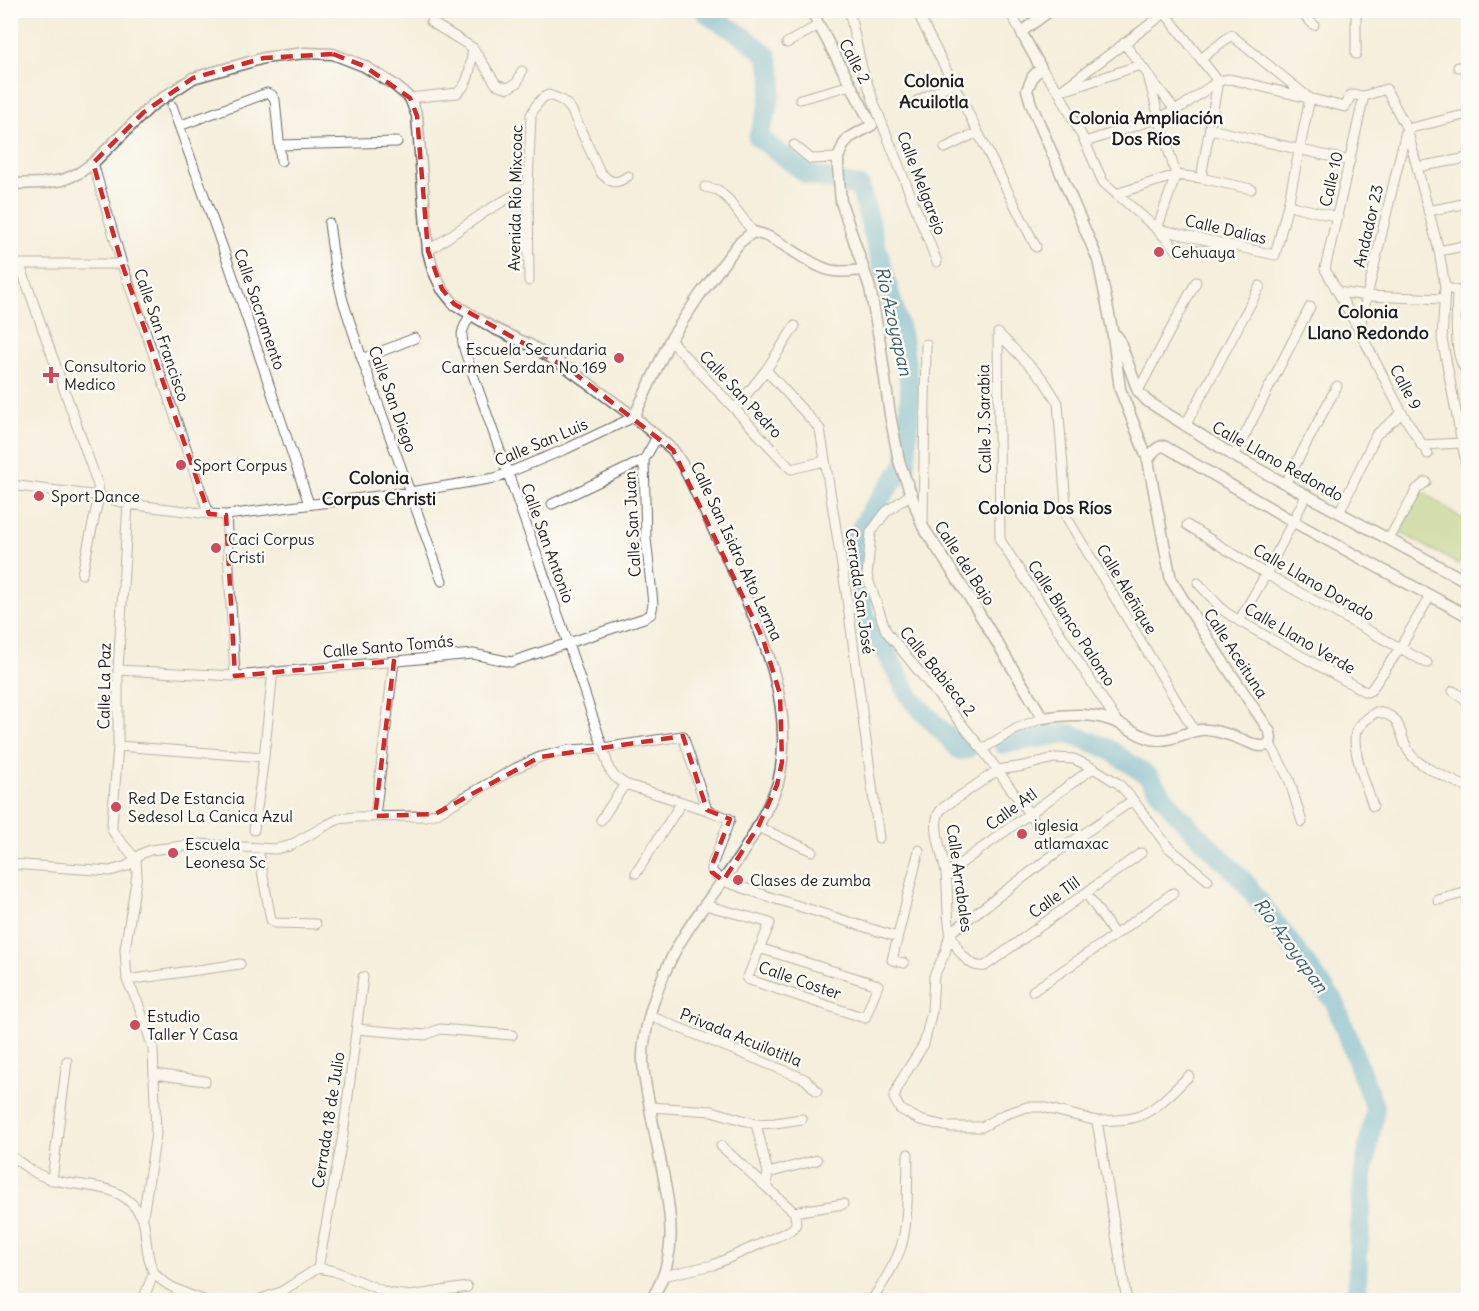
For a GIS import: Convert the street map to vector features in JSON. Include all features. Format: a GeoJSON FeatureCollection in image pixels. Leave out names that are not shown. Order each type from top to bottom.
{"type":"FeatureCollection","features":[{"type":"Feature","properties":{"kind":"street","name":"Calle 2"},"geometry":{"type":"LineString","coordinates":[[811,10],[851,86],[877,123]]}},
{"type":"Feature","properties":{"kind":"street","name":"Calle Melgarejo"},"geometry":{"type":"LineString","coordinates":[[849,10],[877,123],[937,262]]}},
{"type":"Feature","properties":{"kind":"street"},"geometry":{"type":"LineString","coordinates":[[916,10],[1036,246]]}},
{"type":"Feature","properties":{"kind":"street"},"geometry":{"type":"LineString","coordinates":[[1009,10],[1041,68],[1033,76],[1027,90],[1098,260],[1112,329],[1120,389],[1148,460]]}},
{"type":"Feature","properties":{"kind":"street"},"geometry":{"type":"LineString","coordinates":[[1021,32],[1051,10]]}},
{"type":"Feature","properties":{"kind":"street"},"geometry":{"type":"LineString","coordinates":[[1298,10],[1314,25]]}},
{"type":"Feature","properties":{"kind":"street"},"geometry":{"type":"LineString","coordinates":[[1356,10],[1356,54]]}},
{"type":"Feature","properties":{"kind":"street"},"geometry":{"type":"LineString","coordinates":[[1059,92],[1167,12],[1218,81],[1201,178]]}},
{"type":"Feature","properties":{"kind":"street"},"geometry":{"type":"LineString","coordinates":[[431,22],[473,48],[496,84],[508,88],[517,83],[522,71]]}},
{"type":"Feature","properties":{"kind":"street"},"geometry":{"type":"LineString","coordinates":[[787,43],[819,25]]}},
{"type":"Feature","properties":{"kind":"street"},"geometry":{"type":"LineString","coordinates":[[1201,59],[1231,35],[1310,98]]}},
{"type":"Feature","properties":{"kind":"street"},"geometry":{"type":"LineString","coordinates":[[1124,44],[1175,110]]}},
{"type":"Feature","properties":{"kind":"street"},"geometry":{"type":"LineString","coordinates":[[10,183],[43,183],[63,180],[79,173],[93,163],[144,112],[193,78],[264,58],[305,53],[333,54],[364,66],[410,98],[457,93],[467,83],[473,48]]}},
{"type":"Feature","properties":{"kind":"street"},"geometry":{"type":"LineString","coordinates":[[1059,92],[1140,65]]}},
{"type":"Feature","properties":{"kind":"street"},"geometry":{"type":"LineString","coordinates":[[1458,68],[1468,66]]}},
{"type":"Feature","properties":{"kind":"street","name":"Calle Dalias"},"geometry":{"type":"LineString","coordinates":[[1041,68],[1059,92],[1103,182],[1157,229],[1275,255],[1288,205]]}},
{"type":"Feature","properties":{"kind":"street"},"geometry":{"type":"LineString","coordinates":[[1148,75],[1176,175],[1157,229],[1178,251],[1245,249]]}},
{"type":"Feature","properties":{"kind":"street"},"geometry":{"type":"LineString","coordinates":[[1085,142],[1159,118],[1183,106],[1218,81],[1230,79],[1345,107],[1351,95],[1364,96],[1386,89],[1407,129],[1439,251],[1445,287],[1442,339],[1468,474]]}},
{"type":"Feature","properties":{"kind":"street"},"geometry":{"type":"LineString","coordinates":[[917,101],[953,83]]}},
{"type":"Feature","properties":{"kind":"street"},"geometry":{"type":"LineString","coordinates":[[800,99],[851,86]]}},
{"type":"Feature","properties":{"kind":"street"},"geometry":{"type":"LineString","coordinates":[[179,126],[267,93],[275,100],[281,161]]}},
{"type":"Feature","properties":{"kind":"street","name":"Avenida Río Mixcoac"},"geometry":{"type":"LineString","coordinates":[[529,281],[528,187],[531,115],[542,98],[548,95],[565,102],[600,172],[607,179],[614,182],[621,181],[628,176]]}},
{"type":"Feature","properties":{"kind":"street","name":"Calle 10"},"geometry":{"type":"LineString","coordinates":[[1325,269],[1364,96]]}},
{"type":"Feature","properties":{"kind":"street","name":"Calle San Isidro Alto Lerma"},"geometry":{"type":"LineString","coordinates":[[410,98],[417,116],[428,252],[442,289],[454,303],[471,314],[530,345],[569,369],[634,417],[673,450],[696,491],[763,639],[780,694],[782,762],[777,785],[747,847],[675,951],[662,979],[644,1044],[644,1073],[671,1225],[670,1249],[663,1276],[651,1300]]}},
{"type":"Feature","properties":{"kind":"street"},"geometry":{"type":"LineString","coordinates":[[1310,98],[1288,205],[1338,217]]}},
{"type":"Feature","properties":{"kind":"street","name":"Calle Sacramento"},"geometry":{"type":"LineString","coordinates":[[172,106],[230,268],[309,504]]}},
{"type":"Feature","properties":{"kind":"street"},"geometry":{"type":"LineString","coordinates":[[1407,129],[1468,114]]}},
{"type":"Feature","properties":{"kind":"street"},"geometry":{"type":"LineString","coordinates":[[705,187],[718,190],[729,200],[753,232],[764,234],[815,265],[832,272],[863,270],[841,202],[838,163],[844,144],[849,138],[877,123]]}},
{"type":"Feature","properties":{"kind":"street"},"geometry":{"type":"LineString","coordinates":[[1210,129],[1350,161]]}},
{"type":"Feature","properties":{"kind":"street","name":"Andador 23"},"geometry":{"type":"LineString","coordinates":[[1359,330],[1407,129]]}},
{"type":"Feature","properties":{"kind":"street"},"geometry":{"type":"LineString","coordinates":[[945,148],[978,132]]}},
{"type":"Feature","properties":{"kind":"street"},"geometry":{"type":"LineString","coordinates":[[279,145],[397,142]]}},
{"type":"Feature","properties":{"kind":"street"},"geometry":{"type":"LineString","coordinates":[[794,145],[811,159],[838,163]]}},
{"type":"Feature","properties":{"kind":"street"},"geometry":{"type":"LineString","coordinates":[[1417,166],[1468,158]]}},
{"type":"Feature","properties":{"kind":"street","name":"Calle San Francisco"},"geometry":{"type":"LineString","coordinates":[[93,163],[122,264],[209,514]]}},
{"type":"Feature","properties":{"kind":"street"},"geometry":{"type":"LineString","coordinates":[[1116,195],[1176,175],[1251,189]]}},
{"type":"Feature","properties":{"kind":"street"},"geometry":{"type":"LineString","coordinates":[[428,252],[488,210],[528,187]]}},
{"type":"Feature","properties":{"kind":"street"},"geometry":{"type":"LineString","coordinates":[[1428,211],[1468,203]]}},
{"type":"Feature","properties":{"kind":"street","name":"Calle San Diego"},"geometry":{"type":"LineString","coordinates":[[329,223],[343,301],[442,581]]}},
{"type":"Feature","properties":{"kind":"street"},"geometry":{"type":"LineString","coordinates":[[634,417],[670,340],[699,296],[739,243],[753,232]]}},
{"type":"Feature","properties":{"kind":"street"},"geometry":{"type":"LineString","coordinates":[[1439,251],[1468,245]]}},
{"type":"Feature","properties":{"kind":"street"},"geometry":{"type":"LineString","coordinates":[[82,574],[99,496],[98,484],[15,264],[122,264]]}},
{"type":"Feature","properties":{"kind":"street","name":"Calle 9"},"geometry":{"type":"LineString","coordinates":[[1325,269],[1402,413],[1428,454]]}},
{"type":"Feature","properties":{"kind":"street","name":"Calle del Bajo"},"geometry":{"type":"LineString","coordinates":[[863,270],[870,288],[899,461],[923,527],[972,600],[1043,718]]}},
{"type":"Feature","properties":{"kind":"street"},"geometry":{"type":"LineString","coordinates":[[1138,391],[1196,282]]}},
{"type":"Feature","properties":{"kind":"street"},"geometry":{"type":"LineString","coordinates":[[1185,426],[1260,286]]}},
{"type":"Feature","properties":{"kind":"street"},"geometry":{"type":"LineString","coordinates":[[1445,287],[1457,291],[1456,334],[1462,364],[1468,372]]}},
{"type":"Feature","properties":{"kind":"street"},"geometry":{"type":"LineString","coordinates":[[1338,292],[1367,296],[1444,299]]}},
{"type":"Feature","properties":{"kind":"street"},"geometry":{"type":"LineString","coordinates":[[1234,456],[1310,307]]}},
{"type":"Feature","properties":{"kind":"street","name":"Calle San Antonio"},"geometry":{"type":"LineString","coordinates":[[471,314],[462,328],[463,345],[568,643],[609,769],[625,784]]}},
{"type":"Feature","properties":{"kind":"street"},"geometry":{"type":"LineString","coordinates":[[735,409],[766,370],[795,326]]}},
{"type":"Feature","properties":{"kind":"street"},"geometry":{"type":"LineString","coordinates":[[1112,329],[1119,339],[1138,391]]}},
{"type":"Feature","properties":{"kind":"street","name":"Calle J. Sarabia"},"geometry":{"type":"LineString","coordinates":[[998,333],[1000,540]]}},
{"type":"Feature","properties":{"kind":"street","name":"Calle Aleñique"},"geometry":{"type":"LineString","coordinates":[[998,333],[1043,379],[1058,403],[1067,518],[1194,730]]}},
{"type":"Feature","properties":{"kind":"street"},"geometry":{"type":"LineString","coordinates":[[362,359],[415,338]]}},
{"type":"Feature","properties":{"kind":"street","name":"Calle San Pedro"},"geometry":{"type":"LineString","coordinates":[[670,340],[790,469],[825,460]]}},
{"type":"Feature","properties":{"kind":"street"},"geometry":{"type":"LineString","coordinates":[[923,527],[926,344]]}},
{"type":"Feature","properties":{"kind":"street","name":"Cerrada San José"},"geometry":{"type":"LineString","coordinates":[[766,370],[820,429],[846,591],[879,837]]}},
{"type":"Feature","properties":{"kind":"street"},"geometry":{"type":"LineString","coordinates":[[1285,484],[1337,386]]}},
{"type":"Feature","properties":{"kind":"street","name":"Calle Llano Redondo"},"geometry":{"type":"LineString","coordinates":[[1138,391],[1147,401],[1234,456],[1468,582]]}},
{"type":"Feature","properties":{"kind":"street"},"geometry":{"type":"LineString","coordinates":[[1339,513],[1376,435],[1402,413]]}},
{"type":"Feature","properties":{"kind":"street","name":"Calle San Luis"},"geometry":{"type":"LineString","coordinates":[[10,485],[99,496],[128,504],[226,515],[410,492],[495,478],[566,449],[634,417]]}},
{"type":"Feature","properties":{"kind":"street","name":"Calle San Juan"},"geometry":{"type":"LineString","coordinates":[[651,614],[653,604],[646,538],[644,460],[657,437]]}},
{"type":"Feature","properties":{"kind":"street"},"geometry":{"type":"LineString","coordinates":[[1421,445],[1462,443]]}},
{"type":"Feature","properties":{"kind":"street"},"geometry":{"type":"LineString","coordinates":[[1148,460],[1154,449],[1164,446],[1294,522],[1468,616]]}},
{"type":"Feature","properties":{"kind":"street"},"geometry":{"type":"LineString","coordinates":[[552,504],[644,460]]}},
{"type":"Feature","properties":{"kind":"street","name":"Calle Aceituna"},"geometry":{"type":"LineString","coordinates":[[1148,460],[1171,580],[1270,732],[1270,744]]}},
{"type":"Feature","properties":{"kind":"street"},"geometry":{"type":"LineString","coordinates":[[1389,539],[1417,489],[1426,482]]}},
{"type":"Feature","properties":{"kind":"street","name":"Calle Babieca 2"},"geometry":{"type":"LineString","coordinates":[[910,489],[886,512],[870,532],[867,576],[886,631],[998,770]]}},
{"type":"Feature","properties":{"kind":"street"},"geometry":{"type":"LineString","coordinates":[[1239,621],[1306,496]]}},
{"type":"Feature","properties":{"kind":"street","name":"Calle La Paz"},"geometry":{"type":"LineString","coordinates":[[128,504],[118,670],[118,746],[112,830],[136,859]]}},
{"type":"Feature","properties":{"kind":"street"},"geometry":{"type":"LineString","coordinates":[[226,515],[235,675]]}},
{"type":"Feature","properties":{"kind":"street","name":"Calle Llano Dorado"},"geometry":{"type":"LineString","coordinates":[[1187,525],[1266,574],[1427,663]]}},
{"type":"Feature","properties":{"kind":"street","name":"Calle Blanco Palomo"},"geometry":{"type":"LineString","coordinates":[[1000,540],[1118,723]]}},
{"type":"Feature","properties":{"kind":"street","name":"Calle Llano Verde"},"geometry":{"type":"LineString","coordinates":[[1198,583],[1224,611],[1239,621],[1367,692],[1371,690],[1400,648]]}},
{"type":"Feature","properties":{"kind":"street"},"geometry":{"type":"LineString","coordinates":[[1400,648],[1430,596]]}},
{"type":"Feature","properties":{"kind":"street","name":"Calle Santo Tomás"},"geometry":{"type":"LineString","coordinates":[[118,670],[235,675],[473,654],[511,662],[651,614]]}},
{"type":"Feature","properties":{"kind":"street"},"geometry":{"type":"LineString","coordinates":[[375,816],[394,661]]}},
{"type":"Feature","properties":{"kind":"street"},"geometry":{"type":"LineString","coordinates":[[254,830],[273,671]]}},
{"type":"Feature","properties":{"kind":"street"},"geometry":{"type":"LineString","coordinates":[[1453,692],[1468,701]]}},
{"type":"Feature","properties":{"kind":"street"},"geometry":{"type":"LineString","coordinates":[[1373,806],[1355,741],[1357,730],[1364,720],[1376,712],[1387,714],[1397,721],[1409,753],[1422,764],[1468,788]]}},
{"type":"Feature","properties":{"kind":"street"},"geometry":{"type":"LineString","coordinates":[[982,748],[1018,728],[1043,718],[1069,714],[1096,716],[1158,740],[1176,737],[1194,730],[1208,730],[1234,736],[1259,746],[1270,744],[1289,779],[1302,822]]}},
{"type":"Feature","properties":{"kind":"street"},"geometry":{"type":"LineString","coordinates":[[10,864],[110,871],[127,866],[141,854],[150,850],[199,844],[275,849],[289,846],[339,819],[435,814],[516,768],[568,750],[603,748],[683,736],[707,810]]}},
{"type":"Feature","properties":{"kind":"street"},"geometry":{"type":"LineString","coordinates":[[118,746],[264,757]]}},
{"type":"Feature","properties":{"kind":"street","name":"Calle Arrabales"},"geometry":{"type":"LineString","coordinates":[[985,966],[972,964],[966,959],[958,950],[950,933],[946,874],[936,825],[941,809],[998,770],[1054,758],[1074,759],[1094,768],[1119,784],[1168,847],[1208,880]]}},
{"type":"Feature","properties":{"kind":"street","name":"Calle Atl"},"geometry":{"type":"LineString","coordinates":[[946,874],[1094,768]]}},
{"type":"Feature","properties":{"kind":"street"},"geometry":{"type":"LineString","coordinates":[[998,770],[1057,852]]}},
{"type":"Feature","properties":{"kind":"street"},"geometry":{"type":"LineString","coordinates":[[601,820],[625,784],[730,819],[712,865],[712,872],[723,881],[897,937]]}},
{"type":"Feature","properties":{"kind":"street"},"geometry":{"type":"LineString","coordinates":[[1133,800],[1057,852],[950,933],[945,953],[934,976],[932,1011],[924,1044],[900,1082],[894,1098],[900,1109],[920,1120],[949,1127],[982,1126],[1003,1115],[1027,1107],[1042,1107],[1097,1121],[1136,1117],[1159,1103],[1189,1076]]}},
{"type":"Feature","properties":{"kind":"street"},"geometry":{"type":"LineString","coordinates":[[636,873],[682,802]]}},
{"type":"Feature","properties":{"kind":"street"},"geometry":{"type":"LineString","coordinates":[[758,827],[812,851]]}},
{"type":"Feature","properties":{"kind":"street"},"geometry":{"type":"LineString","coordinates":[[258,849],[271,920],[275,924],[316,924]]}},
{"type":"Feature","properties":{"kind":"street"},"geometry":{"type":"LineString","coordinates":[[904,963],[892,960],[919,850]]}},
{"type":"Feature","properties":{"kind":"street","name":"Calle Tlil"},"geometry":{"type":"LineString","coordinates":[[985,966],[1141,853]]}},
{"type":"Feature","properties":{"kind":"street"},"geometry":{"type":"LineString","coordinates":[[136,859],[138,875],[125,950],[127,980],[138,1003],[153,1048],[155,1074],[156,1134],[143,1216],[147,1246],[154,1272],[166,1284],[191,1297],[204,1300]]}},
{"type":"Feature","properties":{"kind":"street"},"geometry":{"type":"LineString","coordinates":[[1438,900],[1468,892]]}},
{"type":"Feature","properties":{"kind":"street"},"geometry":{"type":"LineString","coordinates":[[1086,893],[1115,935]]}},
{"type":"Feature","properties":{"kind":"street"},"geometry":{"type":"LineString","coordinates":[[1033,991],[1173,893]]}},
{"type":"Feature","properties":{"kind":"street","name":"Calle Coster"},"geometry":{"type":"LineString","coordinates":[[705,905],[770,923],[759,948],[747,979],[865,1018],[878,985],[759,948]]}},
{"type":"Feature","properties":{"kind":"street"},"geometry":{"type":"LineString","coordinates":[[127,980],[240,964]]}},
{"type":"Feature","properties":{"kind":"street","name":"Cerrada 18 de Julio"},"geometry":{"type":"LineString","coordinates":[[318,1268],[343,1135],[363,977]]}},
{"type":"Feature","properties":{"kind":"street","name":"Privada Acuilotitla"},"geometry":{"type":"LineString","coordinates":[[650,1016],[805,1079],[817,1090]]}},
{"type":"Feature","properties":{"kind":"street"},"geometry":{"type":"LineString","coordinates":[[357,1029],[425,1035],[440,1029],[512,1035]]}},
{"type":"Feature","properties":{"kind":"street"},"geometry":{"type":"LineString","coordinates":[[52,1180],[66,1060]]}},
{"type":"Feature","properties":{"kind":"street"},"geometry":{"type":"LineString","coordinates":[[155,1074],[204,1081]]}},
{"type":"Feature","properties":{"kind":"street"},"geometry":{"type":"LineString","coordinates":[[650,1107],[712,1111],[756,1124],[775,1124],[802,1119]]}},
{"type":"Feature","properties":{"kind":"street"},"geometry":{"type":"LineString","coordinates":[[1097,1121],[1126,1295]]}},
{"type":"Feature","properties":{"kind":"street"},"geometry":{"type":"LineString","coordinates":[[756,1124],[768,1173],[766,1186]]}},
{"type":"Feature","properties":{"kind":"street"},"geometry":{"type":"LineString","coordinates":[[663,1276],[713,1265],[793,1230],[797,1223],[794,1212],[721,1146]]}},
{"type":"Feature","properties":{"kind":"street"},"geometry":{"type":"LineString","coordinates":[[872,1300],[901,1248],[905,1222],[908,1154]]}},
{"type":"Feature","properties":{"kind":"street"},"geometry":{"type":"LineString","coordinates":[[10,1155],[29,1169],[52,1180],[116,1192],[130,1201],[143,1216]]}},
{"type":"Feature","properties":{"kind":"street"},"geometry":{"type":"LineString","coordinates":[[768,1173],[817,1160]]}},
{"type":"Feature","properties":{"kind":"street"},"geometry":{"type":"LineString","coordinates":[[794,1212],[843,1204]]}},
{"type":"Feature","properties":{"kind":"street"},"geometry":{"type":"LineString","coordinates":[[258,1300],[281,1292],[318,1268],[334,1271],[388,1293],[411,1296],[467,1287]]}},
{"type":"Feature","properties":{"kind":"street"},"geometry":{"type":"LineString","coordinates":[[143,1300],[154,1272]]}},
{"type":"Feature","properties":{"kind":"highlighted area"},"geometry":{"type":"Polygon","coordinates":[[[333,54],[364,66],[410,98],[417,116],[428,251],[442,289],[454,304],[569,369],[673,450],[763,639],[780,694],[782,762],[777,785],[758,827],[723,881],[712,872],[712,865],[730,819],[707,810],[683,736],[540,757],[435,814],[375,816],[394,661],[235,676],[226,515],[209,514],[122,264],[93,163],[144,112],[193,78],[264,58],[333,54]]]}},
{"type":"Feature","properties":{"kind":"green space"},"geometry":{"type":"Polygon","coordinates":[[[1422,491],[1468,523],[1468,546],[1458,564],[1400,532],[1422,491]]]}},
{"type":"Feature","properties":{"kind":"waterway","name":"Rio Azoyapan"},"geometry":{"type":"LineString","coordinates":[[704,10],[767,55],[773,81],[768,108],[758,137],[807,174],[860,187],[902,337],[910,391],[906,464],[870,512],[852,545],[864,613],[912,700],[960,750],[967,749]]}},
{"type":"Feature","properties":{"kind":"waterway","name":"Rio Azoyapan"},"geometry":{"type":"LineString","coordinates":[[1003,744],[1068,733],[1107,748],[1148,776],[1176,813],[1244,881],[1335,1003],[1375,1109],[1363,1176],[1357,1300]]}},
{"type":"Feature","properties":{"kind":"place","name":"Cehuaya"},"geometry":{"type":"Point","coordinates":[1159,252]}},
{"type":"Feature","properties":{"kind":"place","name":"Escuela Secundaria Carmen Serdan No 169"},"geometry":{"type":"Point","coordinates":[619,358]}},
{"type":"Feature","properties":{"kind":"place","name":"Consultorio Medico"},"geometry":{"type":"Point","coordinates":[51,375]}},
{"type":"Feature","properties":{"kind":"place","name":"Sport Corpus"},"geometry":{"type":"Point","coordinates":[181,465]}},
{"type":"Feature","properties":{"kind":"place","name":"Sport Dance"},"geometry":{"type":"Point","coordinates":[39,496]}},
{"type":"Feature","properties":{"kind":"place","name":"Caci Corpus Cristi"},"geometry":{"type":"Point","coordinates":[216,548]}},
{"type":"Feature","properties":{"kind":"place","name":"Red De Estancia Sedesol La Canica Azul"},"geometry":{"type":"Point","coordinates":[116,807]}},
{"type":"Feature","properties":{"kind":"place","name":"iglesia atlamaxac"},"geometry":{"type":"Point","coordinates":[1022,834]}},
{"type":"Feature","properties":{"kind":"place","name":"Escuela Leonesa Sc"},"geometry":{"type":"Point","coordinates":[173,853]}},
{"type":"Feature","properties":{"kind":"place","name":"Clases de zumba"},"geometry":{"type":"Point","coordinates":[738,880]}},
{"type":"Feature","properties":{"kind":"place","name":"Estudio Taller Y Casa"},"geometry":{"type":"Point","coordinates":[135,1025]}},
{"type":"Feature","properties":{"kind":"district","name":"Colonia Acuilotla"},"geometry":{"type":"Point","coordinates":[934,90]}},
{"type":"Feature","properties":{"kind":"district","name":"Colonia Ampliación Dos Ríos"},"geometry":{"type":"Point","coordinates":[1146,127]}},
{"type":"Feature","properties":{"kind":"district","name":"Colonia Llano Redondo"},"geometry":{"type":"Point","coordinates":[1368,321]}},
{"type":"Feature","properties":{"kind":"district","name":"Colonia Corpus Christi"},"geometry":{"type":"Point","coordinates":[379,487]}},
{"type":"Feature","properties":{"kind":"district","name":"Colonia Dos Ríos"},"geometry":{"type":"Point","coordinates":[1045,507]}}]}
